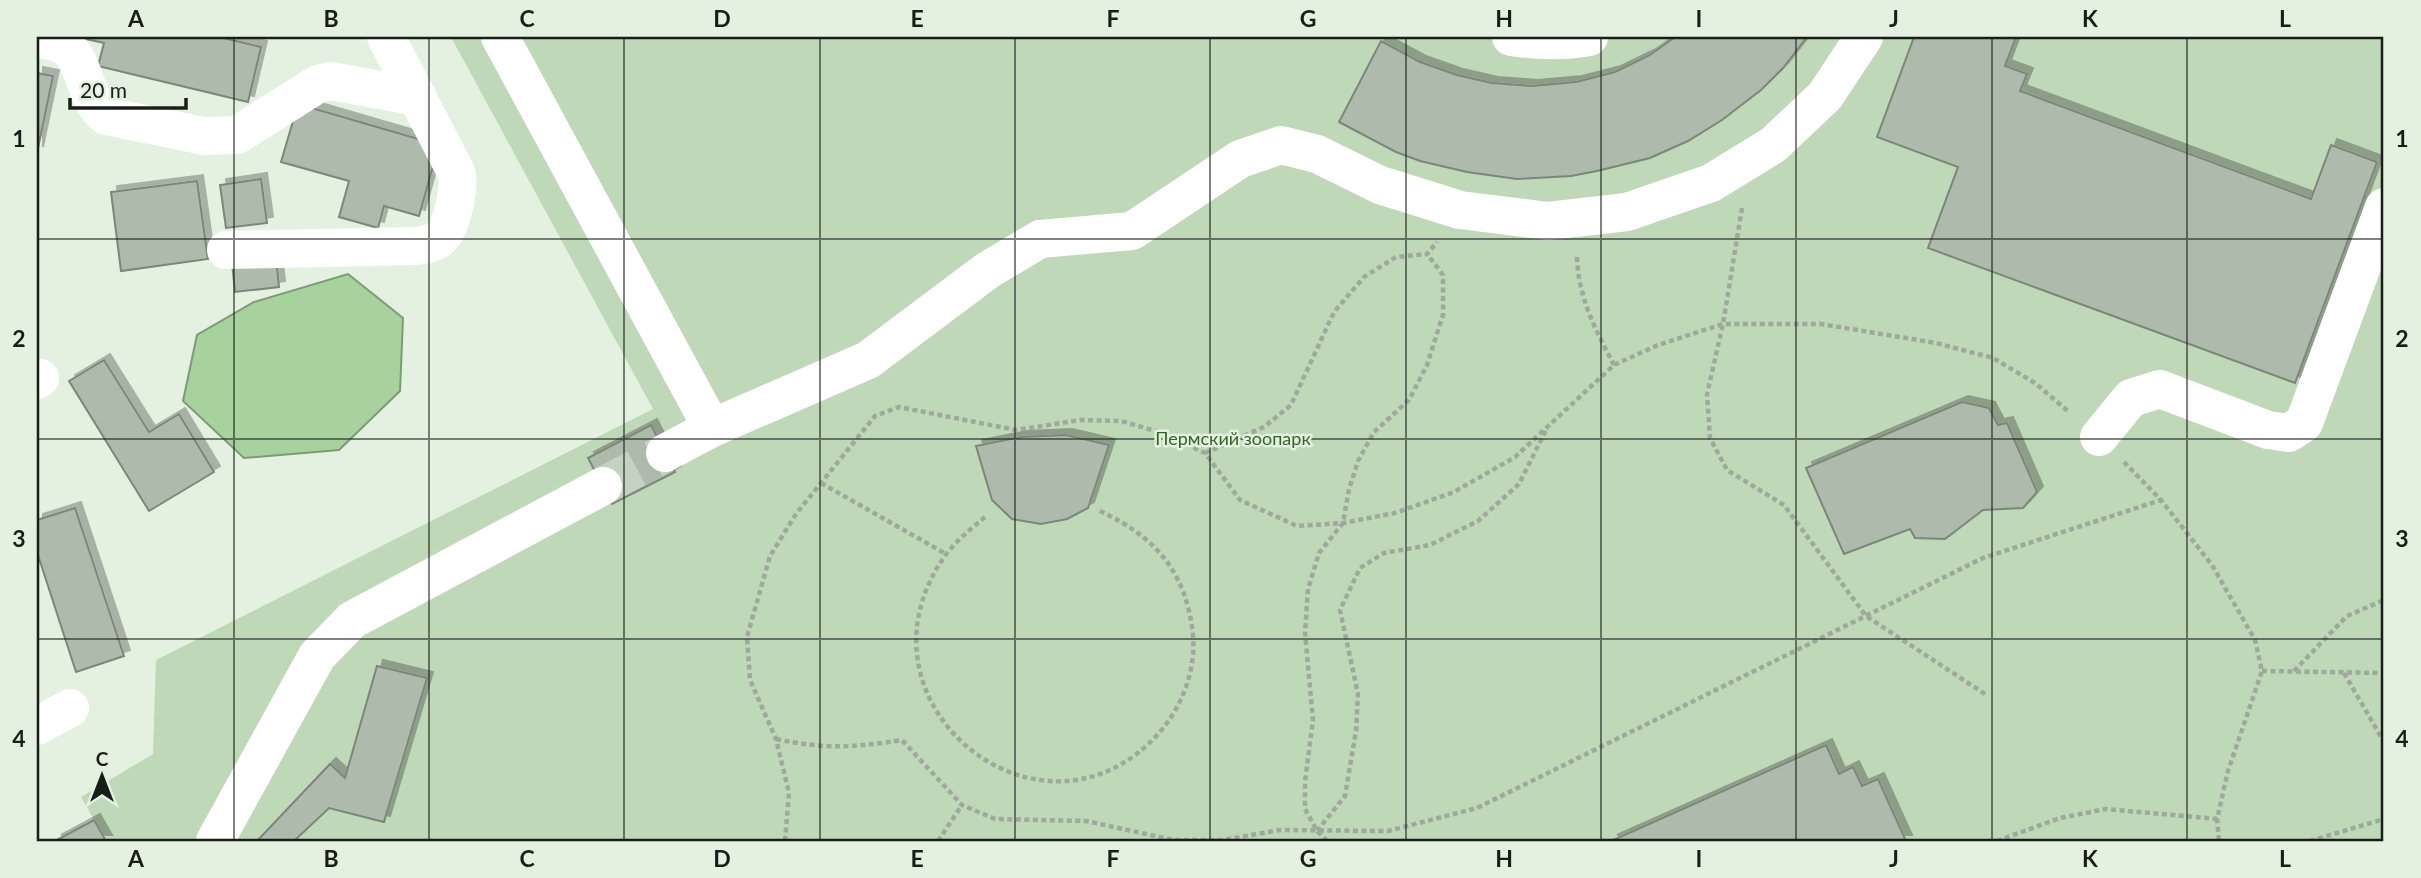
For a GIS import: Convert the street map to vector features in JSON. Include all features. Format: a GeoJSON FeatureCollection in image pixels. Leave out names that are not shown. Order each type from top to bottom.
{"type":"FeatureCollection","features":[{"type":"Feature","properties":{"kind":"street"},"geometry":{"type":"LineString","coordinates":[[226,250],[417,246],[430,244],[441,238],[456,198],[457,174],[386,37]]}},
{"type":"Feature","properties":{"kind":"street"},"geometry":{"type":"LineString","coordinates":[[500,37],[712,428]]}},
{"type":"Feature","properties":{"kind":"street"},"geometry":{"type":"LineString","coordinates":[[1511,37],[1540,41],[1569,41],[1589,37]]}},
{"type":"Feature","properties":{"kind":"street"},"geometry":{"type":"LineString","coordinates":[[666,453],[712,428],[868,360],[988,270],[1040,239],[1132,231],[1240,159],[1281,145],[1317,154],[1380,185],[1460,210],[1548,221],[1628,212],[1711,183],[1773,145],[1825,96],[1864,37]]}},
{"type":"Feature","properties":{"kind":"street"},"geometry":{"type":"LineString","coordinates":[[37,38],[63,45],[72,52],[96,109],[106,116],[204,136],[237,135],[318,84],[331,81],[418,97]]}},
{"type":"Feature","properties":{"kind":"street"},"geometry":{"type":"LineString","coordinates":[[2099,437],[2131,398],[2160,389],[2268,430],[2289,433],[2304,423],[2384,207]]}},
{"type":"Feature","properties":{"kind":"street"},"geometry":{"type":"LineString","coordinates":[[215,841],[317,656],[352,620],[603,486]]}},
{"type":"Feature","properties":{"kind":"street"},"geometry":{"type":"LineString","coordinates":[[37,726],[70,708]]}},
{"type":"Feature","properties":{"kind":"path"},"geometry":{"type":"LineString","coordinates":[[1732,170],[1743,212],[1723,324],[1707,394],[1710,438],[1727,470],[1784,505],[1866,616],[1985,694]]}},
{"type":"Feature","properties":{"kind":"path"},"geometry":{"type":"LineString","coordinates":[[1205,453],[1264,427],[1291,405],[1334,312],[1364,277],[1396,257],[1427,254],[1460,210]]}},
{"type":"Feature","properties":{"kind":"path"},"geometry":{"type":"LineString","coordinates":[[1576,218],[1578,279],[1593,324],[1614,365]]}},
{"type":"Feature","properties":{"kind":"path"},"geometry":{"type":"LineString","coordinates":[[1326,841],[1317,831],[1306,809],[1305,781],[1313,720],[1305,633],[1308,589],[1320,552],[1343,523],[1349,489],[1358,461],[1374,432],[1409,400],[1427,365],[1443,315],[1443,275],[1427,254]]}},
{"type":"Feature","properties":{"kind":"path"},"geometry":{"type":"LineString","coordinates":[[785,841],[789,793],[776,739],[750,680],[747,638],[770,556],[796,514],[875,416],[899,407],[1016,430],[1081,420],[1121,421],[1166,433],[1205,453],[1240,500],[1297,526],[1343,523],[1395,513],[1454,492],[1515,457],[1614,365],[1658,345],[1723,324],[1821,324],[1937,343],[1993,358],[2035,383],[2099,437],[2161,500],[2212,565],[2255,640],[2262,671],[2228,771],[2217,819],[2218,841]]}},
{"type":"Feature","properties":{"kind":"path"},"geometry":{"type":"LineString","coordinates":[[1317,831],[1345,796],[1356,731],[1358,694],[1340,610],[1360,568],[1384,553],[1430,545],[1478,521],[1519,484],[1548,426]]}},
{"type":"Feature","properties":{"kind":"path"},"geometry":{"type":"LineString","coordinates":[[821,483],[946,554]]}},
{"type":"Feature","properties":{"kind":"path"},"geometry":{"type":"LineString","coordinates":[[776,739],[811,746],[856,747],[902,740],[962,805],[995,819],[1086,821],[1174,840],[1223,840],[1280,830],[1388,831],[1477,808],[1983,558],[2161,500]]}},
{"type":"Feature","properties":{"kind":"path"},"geometry":{"type":"LineString","coordinates":[[985,517],[946,554],[930,584],[920,611],[917,640],[922,678],[928,697],[942,722],[961,744],[984,761],[1010,773],[1039,780],[1068,780],[1096,774],[1123,763],[1146,747],[1166,725],[1181,701],[1190,673],[1194,645],[1186,597],[1169,563],[1150,541],[1126,524],[1100,511]]}},
{"type":"Feature","properties":{"kind":"path"},"geometry":{"type":"LineString","coordinates":[[2293,671],[2347,616],[2384,600]]}},
{"type":"Feature","properties":{"kind":"path"},"geometry":{"type":"LineString","coordinates":[[2262,671],[2384,673]]}},
{"type":"Feature","properties":{"kind":"path"},"geometry":{"type":"LineString","coordinates":[[2344,673],[2384,742]]}},
{"type":"Feature","properties":{"kind":"path"},"geometry":{"type":"LineString","coordinates":[[938,841],[962,805]]}},
{"type":"Feature","properties":{"kind":"path"},"geometry":{"type":"LineString","coordinates":[[1997,841],[2060,818],[2106,809],[2217,819]]}},
{"type":"Feature","properties":{"kind":"path"},"geometry":{"type":"LineString","coordinates":[[2310,841],[2384,819]]}},
{"type":"Feature","properties":{"kind":"green space","name":"Пермский зоопарк"},"geometry":{"type":"Polygon","coordinates":[[[451,37],[2384,37],[2384,841],[106,841],[81,797],[153,754],[156,660],[653,409],[451,37]]]}},
{"type":"Feature","properties":{"kind":"shaded area"},"geometry":{"type":"Polygon","coordinates":[[[348,274],[403,318],[400,391],[339,450],[244,458],[183,401],[197,335],[254,302],[348,274]]]}},
{"type":"Feature","properties":{"kind":"building"},"geometry":{"type":"Polygon","coordinates":[[[219,37],[261,47],[248,102],[98,66],[104,43],[86,39],[219,37]]]}},
{"type":"Feature","properties":{"kind":"building"},"geometry":{"type":"Polygon","coordinates":[[[1675,37],[1807,37],[1783,68],[1761,90],[1722,120],[1688,141],[1650,158],[1571,176],[1517,179],[1467,172],[1420,161],[1396,152],[1339,122],[1381,41],[1420,62],[1457,75],[1492,83],[1532,86],[1576,82],[1615,72],[1650,55],[1675,37]]]}},
{"type":"Feature","properties":{"kind":"building"},"geometry":{"type":"Polygon","coordinates":[[[1914,37],[2016,37],[2005,66],[2027,74],[2020,91],[2311,199],[2331,145],[2377,162],[2295,383],[1928,248],[1958,167],[1877,137],[1914,37]]]}},
{"type":"Feature","properties":{"kind":"building"},"geometry":{"type":"Polygon","coordinates":[[[37,73],[53,76],[37,153],[37,73]]]}},
{"type":"Feature","properties":{"kind":"building"},"geometry":{"type":"Polygon","coordinates":[[[298,104],[439,145],[419,216],[384,206],[378,228],[339,217],[349,181],[281,162],[298,104]]]}},
{"type":"Feature","properties":{"kind":"building"},"geometry":{"type":"Polygon","coordinates":[[[261,179],[267,223],[226,228],[220,185],[261,179]]]}},
{"type":"Feature","properties":{"kind":"building"},"geometry":{"type":"Polygon","coordinates":[[[197,181],[208,259],[121,271],[111,192],[197,181]]]}},
{"type":"Feature","properties":{"kind":"building"},"geometry":{"type":"Polygon","coordinates":[[[276,258],[279,287],[235,292],[232,263],[276,258]]]}},
{"type":"Feature","properties":{"kind":"building"},"geometry":{"type":"Polygon","coordinates":[[[104,360],[149,432],[179,414],[214,472],[149,511],[69,381],[104,360]]]}},
{"type":"Feature","properties":{"kind":"building"},"geometry":{"type":"Polygon","coordinates":[[[1962,402],[1989,408],[1998,425],[2007,423],[2037,492],[2023,508],[1983,510],[1945,539],[1915,538],[1910,529],[1844,554],[1806,468],[1962,402]]]}},
{"type":"Feature","properties":{"kind":"building"},"geometry":{"type":"Polygon","coordinates":[[[651,425],[675,472],[612,504],[588,458],[651,425]]]}},
{"type":"Feature","properties":{"kind":"building"},"geometry":{"type":"Polygon","coordinates":[[[1066,435],[1109,445],[1088,508],[1067,519],[1041,524],[1012,519],[992,500],[976,446],[1021,437],[1066,435]]]}},
{"type":"Feature","properties":{"kind":"building"},"geometry":{"type":"Polygon","coordinates":[[[75,508],[124,656],[76,672],[37,552],[37,520],[75,508]]]}},
{"type":"Feature","properties":{"kind":"building"},"geometry":{"type":"Polygon","coordinates":[[[377,666],[427,678],[384,822],[329,808],[294,841],[257,841],[330,764],[345,778],[377,666]]]}},
{"type":"Feature","properties":{"kind":"building"},"geometry":{"type":"Polygon","coordinates":[[[1826,745],[1839,774],[1853,767],[1862,786],[1878,779],[1906,841],[1611,841],[1826,745]]]}},
{"type":"Feature","properties":{"kind":"building"},"geometry":{"type":"Polygon","coordinates":[[[94,820],[106,841],[55,841],[94,820]]]}},
{"type":"Feature","properties":{"kind":"tunnel"},"geometry":{"type":"LineString","coordinates":[[603,486],[665,453]]}}]}
